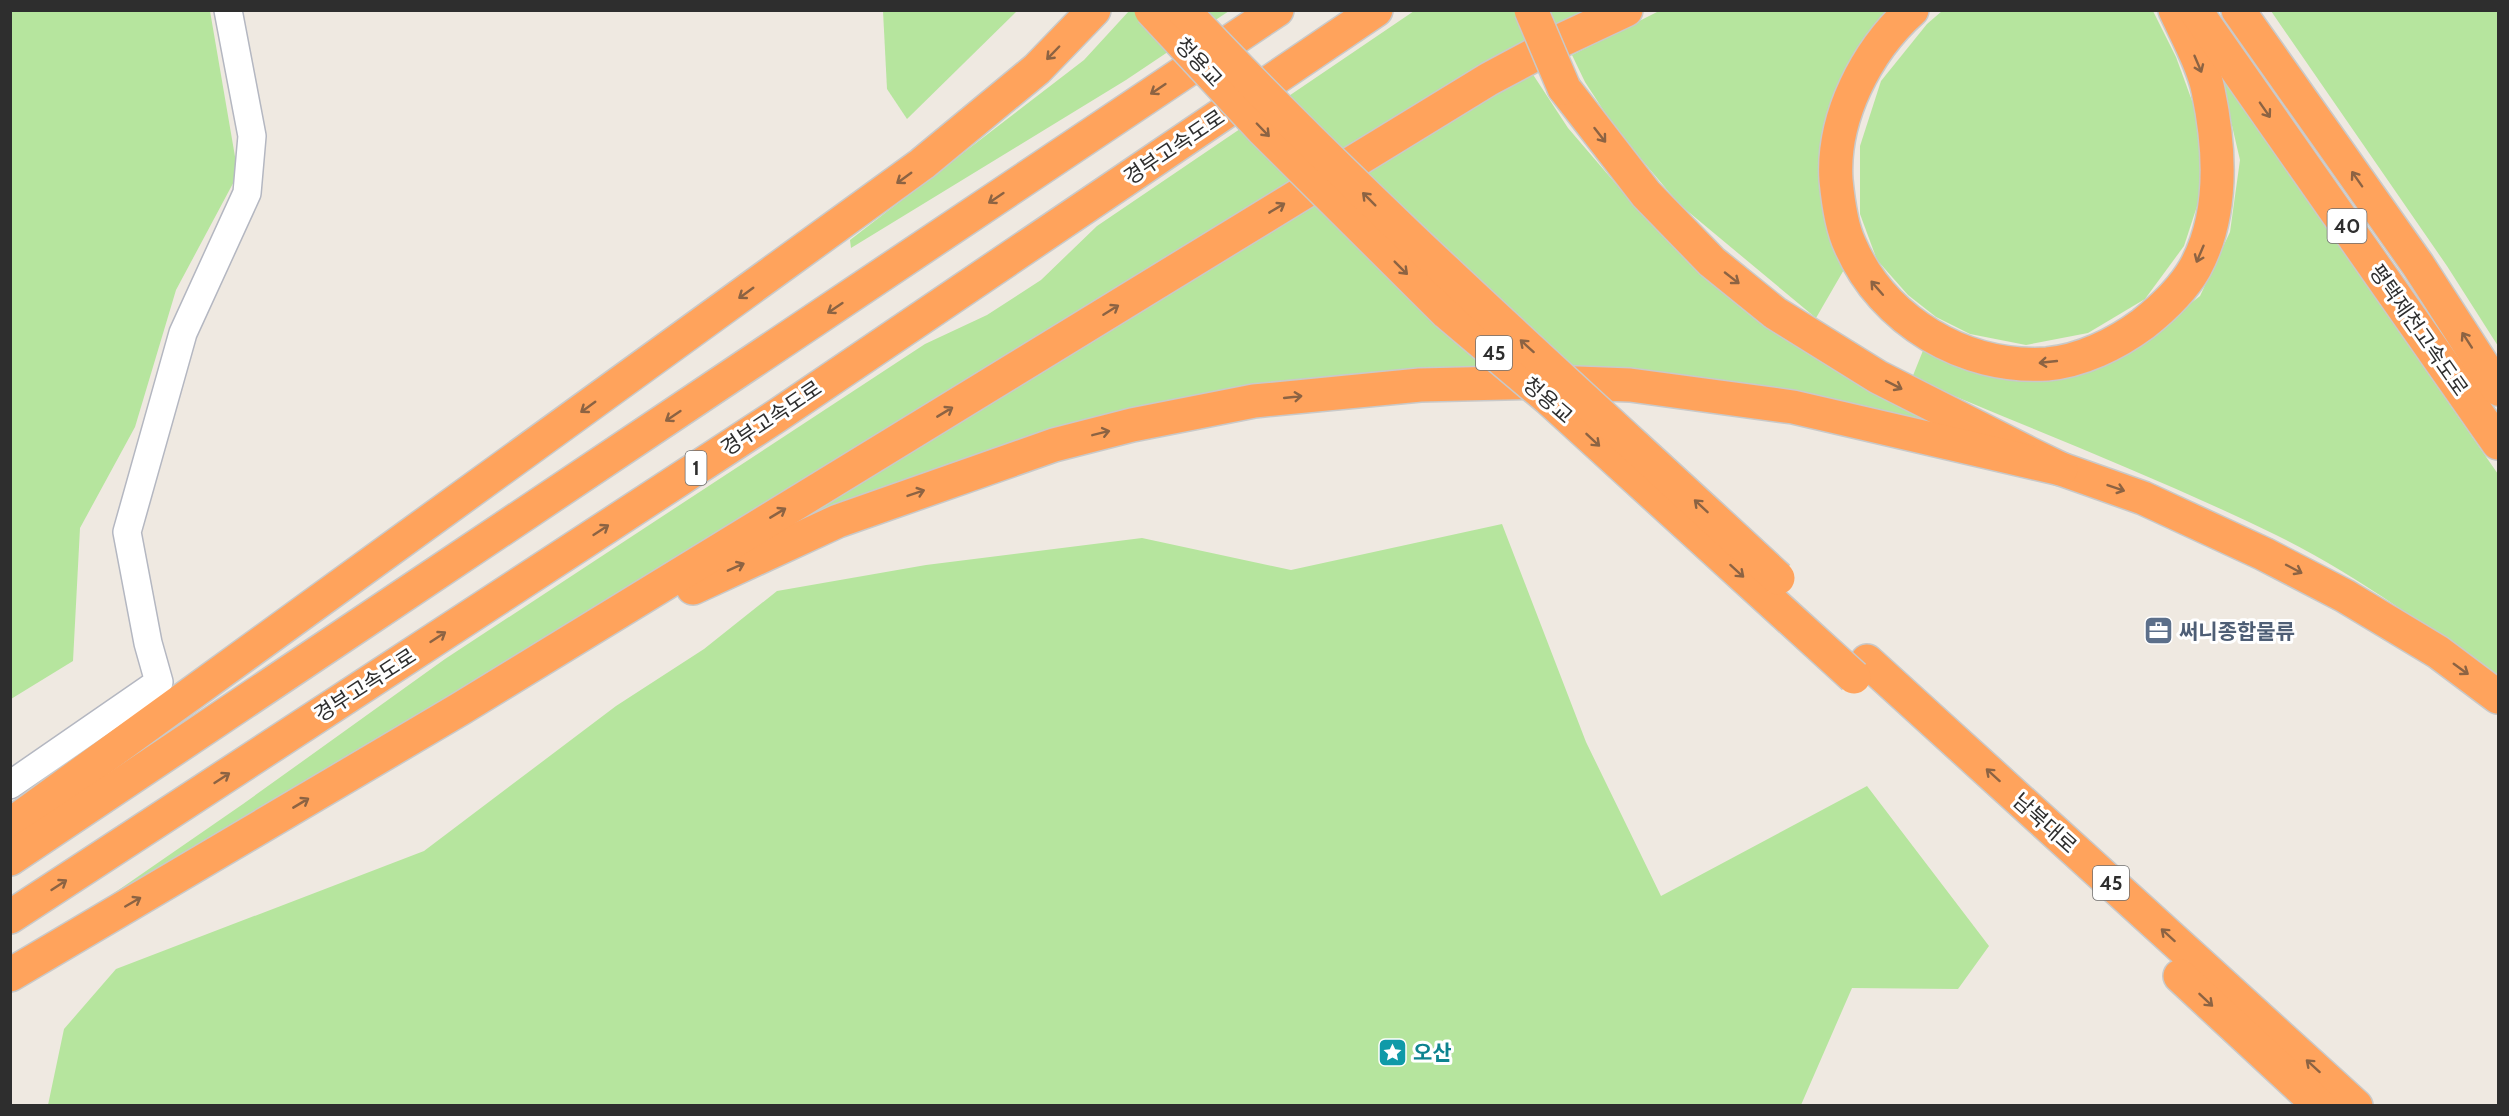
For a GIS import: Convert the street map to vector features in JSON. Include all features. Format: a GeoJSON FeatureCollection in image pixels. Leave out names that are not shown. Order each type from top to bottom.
{"type":"FeatureCollection","features":[{"type":"Feature","properties":{"kind":"highway"},"geometry":{"type":"LineString","coordinates":[[10,825],[922,164],[1037,69],[1094,10]]}},
{"type":"Feature","properties":{"kind":"highway","name":"청용교"},"geometry":{"type":"LineString","coordinates":[[1151,10],[1262,129],[1447,313],[1860,669]]}},
{"type":"Feature","properties":{"kind":"highway","name":"청용교"},"geometry":{"type":"LineString","coordinates":[[1183,10],[1260,92],[1402,232],[1860,669]]}},
{"type":"Feature","properties":{"kind":"highway"},"geometry":{"type":"LineString","coordinates":[[10,859],[1277,10]]}},
{"type":"Feature","properties":{"kind":"highway","name":"경부고속도로"},"geometry":{"type":"LineString","coordinates":[[10,917],[778,415],[1376,10]]}},
{"type":"Feature","properties":{"kind":"highway"},"geometry":{"type":"LineString","coordinates":[[1530,10],[1564,88],[1646,194],[1712,262],[1775,313],[1878,377],[2061,469]]}},
{"type":"Feature","properties":{"kind":"highway"},"geometry":{"type":"LineString","coordinates":[[10,975],[460,709],[1489,79],[1564,39],[1626,10]]}},
{"type":"Feature","properties":{"kind":"highway"},"geometry":{"type":"LineString","coordinates":[[1912,10],[1884,41],[1863,72],[1848,105],[1835,160],[1838,201],[1849,244],[1867,276],[1891,304],[1921,332],[1956,349],[1998,361],[2047,364],[2087,355],[2127,336],[2161,310],[2194,269],[2205,243],[2214,204],[2218,149],[2208,87],[2175,10]]}},
{"type":"Feature","properties":{"kind":"highway","name":"평택제천고속도로"},"geometry":{"type":"LineString","coordinates":[[2195,10],[2499,443]]}},
{"type":"Feature","properties":{"kind":"highway","name":"평택제천고속도로"},"geometry":{"type":"LineString","coordinates":[[2238,10],[2418,265],[2499,389]]}},
{"type":"Feature","properties":{"kind":"highway"},"geometry":{"type":"LineString","coordinates":[[460,709],[562,658],[711,578],[838,521],[1054,445],[1132,425],[1254,401],[1420,385],[1550,382],[1630,385],[1793,407],[2061,469],[2143,498],[2315,580],[2438,652],[2499,697]]}},
{"type":"Feature","properties":{"kind":"highway","name":"남북대로"},"geometry":{"type":"LineString","coordinates":[[1860,669],[2320,1106]]}},
{"type":"Feature","properties":{"kind":"highway","name":"남북대로"},"geometry":{"type":"LineString","coordinates":[[1860,669],[2356,1106]]}},
{"type":"Feature","properties":{"kind":"street"},"geometry":{"type":"LineString","coordinates":[[10,785],[159,682],[148,643],[127,532],[183,333],[247,193],[252,136],[228,10]]}},
{"type":"Feature","properties":{"kind":"green space"},"geometry":{"type":"Polygon","coordinates":[[[883,10],[1017,11],[907,119],[887,89],[883,10]]]}},
{"type":"Feature","properties":{"kind":"green space"},"geometry":{"type":"Polygon","coordinates":[[[10,11],[210,11],[238,174],[176,290],[135,427],[80,528],[73,661],[11,699],[10,11]]]}},
{"type":"Feature","properties":{"kind":"green space"},"geometry":{"type":"Polygon","coordinates":[[[1129,11],[1229,11],[1126,80],[851,248],[850,240],[1084,60],[1129,11]]]}},
{"type":"Feature","properties":{"kind":"green space"},"geometry":{"type":"Polygon","coordinates":[[[1414,11],[1597,11],[65,927],[243,804],[445,659],[925,344],[987,315],[1041,280],[1097,226],[1414,11]]]}},
{"type":"Feature","properties":{"kind":"green space"},"geometry":{"type":"Polygon","coordinates":[[[1659,11],[1901,11],[1831,126],[1849,261],[1816,318],[1679,204],[1615,128],[1585,82],[1572,55],[1659,11]]]}},
{"type":"Feature","properties":{"kind":"green space"},"geometry":{"type":"Polygon","coordinates":[[[1942,11],[2153,11],[2176,57],[2195,109],[2201,194],[2184,246],[2145,299],[2088,333],[2026,345],[1970,334],[1936,317],[1908,295],[1877,260],[1860,214],[1860,146],[1881,81],[1927,24],[1942,11]]]}},
{"type":"Feature","properties":{"kind":"green space"},"geometry":{"type":"Polygon","coordinates":[[[2271,11],[2498,11],[2498,346],[2447,266],[2271,11]]]}},
{"type":"Feature","properties":{"kind":"green space"},"geometry":{"type":"Polygon","coordinates":[[[1532,73],[1568,128],[1634,205],[1719,284],[1816,359],[1929,420],[1933,427],[1779,396],[1351,381],[809,518],[803,516],[1443,123],[1532,73]]]}},
{"type":"Feature","properties":{"kind":"green space"},"geometry":{"type":"Polygon","coordinates":[[[2220,74],[2498,474],[2498,676],[2362,583],[2276,535],[2140,474],[1912,378],[1926,343],[1987,372],[2130,351],[2200,296],[2230,232],[2240,160],[2220,74]]]}},
{"type":"Feature","properties":{"kind":"green space"},"geometry":{"type":"Polygon","coordinates":[[[1502,524],[1586,742],[1661,896],[1867,786],[1989,946],[1958,989],[1852,988],[1801,1105],[48,1105],[64,1029],[116,969],[424,851],[616,706],[704,649],[777,591],[926,565],[1142,538],[1291,570],[1502,524]]]}},
{"type":"Feature","properties":{"kind":"place","name":"써니종합물류"},"geometry":{"type":"Point","coordinates":[2158,631]}},
{"type":"Feature","properties":{"kind":"place","name":"오산"},"geometry":{"type":"Point","coordinates":[1392,1052]}}]}
